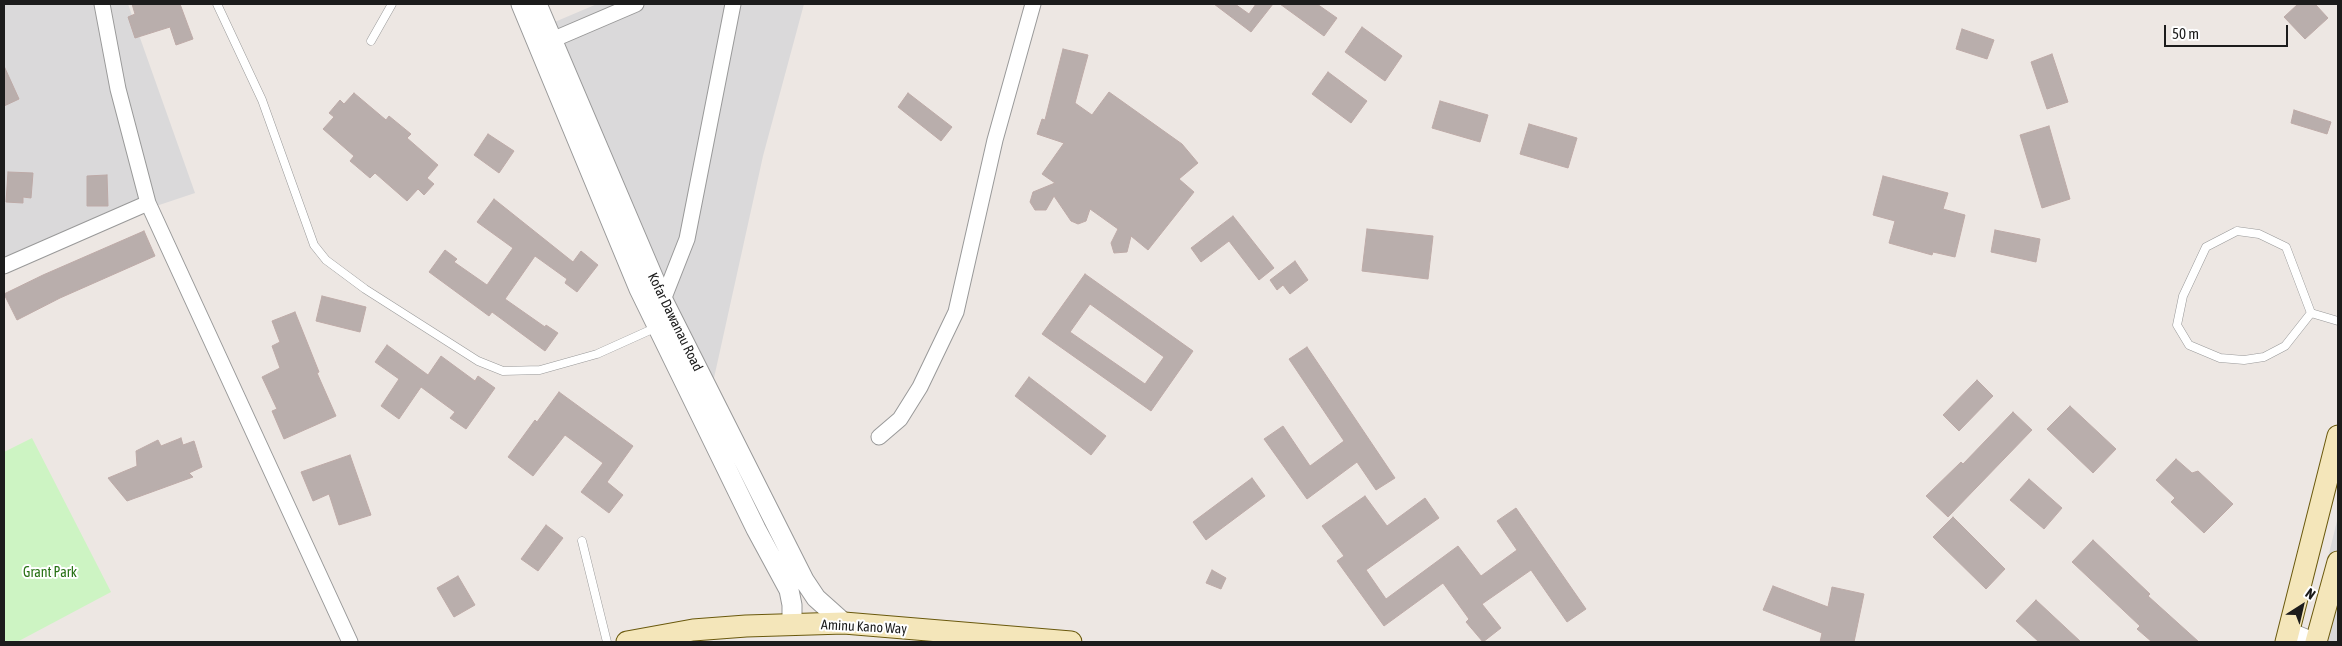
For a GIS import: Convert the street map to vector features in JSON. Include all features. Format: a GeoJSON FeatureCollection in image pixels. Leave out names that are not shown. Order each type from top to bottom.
{"type":"FeatureCollection","features":[{"type":"Feature","properties":{"kind":"main road"},"geometry":{"type":"LineString","coordinates":[[2288,636],[2338,437]]}},
{"type":"Feature","properties":{"kind":"main road"},"geometry":{"type":"LineString","coordinates":[[2317,642],[2338,562]]}},
{"type":"Feature","properties":{"kind":"main road","name":"Aminu Kano Way"},"geometry":{"type":"LineString","coordinates":[[627,642],[693,630],[844,623],[1071,642]]}},
{"type":"Feature","properties":{"kind":"street"},"geometry":{"type":"LineString","coordinates":[[102,4],[118,89],[148,203],[350,642]]}},
{"type":"Feature","properties":{"kind":"street","name":"Kofar Dawanau Road"},"geometry":{"type":"LineString","coordinates":[[521,4],[636,280],[756,529],[788,590],[792,605],[792,625]]}},
{"type":"Feature","properties":{"kind":"street","name":"Kofar Dawanau Road"},"geometry":{"type":"LineString","coordinates":[[537,4],[663,300],[804,580],[816,598],[844,623]]}},
{"type":"Feature","properties":{"kind":"street"},"geometry":{"type":"LineString","coordinates":[[552,40],[636,4]]}},
{"type":"Feature","properties":{"kind":"street"},"geometry":{"type":"LineString","coordinates":[[663,300],[687,239],[733,4]]}},
{"type":"Feature","properties":{"kind":"street"},"geometry":{"type":"LineString","coordinates":[[879,437],[900,419],[920,386],[956,312],[995,140],[1033,4]]}},
{"type":"Feature","properties":{"kind":"street"},"geometry":{"type":"LineString","coordinates":[[4,266],[148,203]]}},
{"type":"Feature","properties":{"kind":"street"},"geometry":{"type":"LineString","coordinates":[[2288,636],[2317,642]]}},
{"type":"Feature","properties":{"kind":"lane"},"geometry":{"type":"LineString","coordinates":[[217,4],[262,100],[314,245],[326,260],[365,290],[478,361],[503,371],[540,370],[597,354],[658,327]]}},
{"type":"Feature","properties":{"kind":"lane"},"geometry":{"type":"LineString","coordinates":[[371,41],[392,4]]}},
{"type":"Feature","properties":{"kind":"lane"},"geometry":{"type":"LineString","coordinates":[[2237,231],[2259,234],[2286,247],[2311,313],[2284,346],[2264,357],[2244,360],[2220,358],[2189,345],[2177,325],[2183,296],[2206,247],[2237,231]]}},
{"type":"Feature","properties":{"kind":"lane"},"geometry":{"type":"LineString","coordinates":[[2311,313],[2338,321]]}},
{"type":"Feature","properties":{"kind":"lane"},"geometry":{"type":"LineString","coordinates":[[582,541],[607,642]]}},
{"type":"Feature","properties":{"kind":"shaded area"},"geometry":{"type":"Polygon","coordinates":[[[4,4],[128,4],[195,193],[4,257],[4,4]]]}},
{"type":"Feature","properties":{"kind":"shaded area"},"geometry":{"type":"Polygon","coordinates":[[[597,4],[804,4],[763,156],[712,387],[580,85],[550,24],[597,4]]]}},
{"type":"Feature","properties":{"kind":"shaded area"},"geometry":{"type":"Polygon","coordinates":[[[2338,517],[2338,642],[2307,642],[2338,517]]]}},
{"type":"Feature","properties":{"kind":"green space","name":"Grant Park"},"geometry":{"type":"Polygon","coordinates":[[[32,438],[111,592],[17,642],[4,642],[4,452],[32,438]]]}},
{"type":"Feature","properties":{"kind":"building"},"geometry":{"type":"Polygon","coordinates":[[[132,4],[180,4],[193,39],[176,45],[170,27],[135,38],[128,17],[135,14],[132,4]]]}},
{"type":"Feature","properties":{"kind":"building"},"geometry":{"type":"Polygon","coordinates":[[[1214,4],[1235,4],[1249,14],[1256,4],[1273,4],[1251,32],[1214,4]]]}},
{"type":"Feature","properties":{"kind":"building"},"geometry":{"type":"Polygon","coordinates":[[[1280,4],[1317,4],[1337,18],[1324,36],[1280,4]]]}},
{"type":"Feature","properties":{"kind":"building"},"geometry":{"type":"Polygon","coordinates":[[[2298,4],[2315,4],[2328,18],[2305,39],[2284,17],[2298,4]]]}},
{"type":"Feature","properties":{"kind":"building"},"geometry":{"type":"Polygon","coordinates":[[[1362,27],[1402,56],[1385,81],[1345,52],[1362,27]]]}},
{"type":"Feature","properties":{"kind":"building"},"geometry":{"type":"Polygon","coordinates":[[[1962,29],[1994,40],[1987,59],[1956,49],[1962,29]]]}},
{"type":"Feature","properties":{"kind":"building"},"geometry":{"type":"Polygon","coordinates":[[[1063,49],[1088,55],[1075,103],[1092,115],[1109,92],[1182,144],[1198,163],[1179,179],[1194,192],[1148,250],[1131,236],[1127,252],[1114,253],[1111,243],[1118,229],[1090,209],[1086,221],[1078,224],[1071,221],[1054,196],[1046,210],[1035,210],[1030,202],[1033,192],[1055,183],[1042,174],[1064,143],[1037,134],[1042,119],[1045,120],[1063,49]]]}},
{"type":"Feature","properties":{"kind":"building"},"geometry":{"type":"Polygon","coordinates":[[[2052,54],[2068,102],[2047,109],[2031,62],[2052,54]]]}},
{"type":"Feature","properties":{"kind":"building"},"geometry":{"type":"Polygon","coordinates":[[[4,66],[19,99],[4,106],[4,66]]]}},
{"type":"Feature","properties":{"kind":"building"},"geometry":{"type":"Polygon","coordinates":[[[1328,72],[1367,101],[1351,123],[1312,94],[1328,72]]]}},
{"type":"Feature","properties":{"kind":"building"},"geometry":{"type":"Polygon","coordinates":[[[354,93],[386,120],[389,116],[411,134],[407,138],[438,165],[427,178],[434,184],[424,195],[418,189],[407,201],[375,173],[370,178],[350,161],[354,156],[323,129],[334,117],[329,113],[340,100],[344,104],[354,93]]]}},
{"type":"Feature","properties":{"kind":"building"},"geometry":{"type":"Polygon","coordinates":[[[908,93],[952,127],[941,141],[898,107],[908,93]]]}},
{"type":"Feature","properties":{"kind":"building"},"geometry":{"type":"Polygon","coordinates":[[[1440,101],[1488,115],[1480,142],[1432,128],[1440,101]]]}},
{"type":"Feature","properties":{"kind":"building"},"geometry":{"type":"Polygon","coordinates":[[[2294,110],[2331,122],[2327,134],[2291,123],[2294,110]]]}},
{"type":"Feature","properties":{"kind":"building"},"geometry":{"type":"Polygon","coordinates":[[[1529,124],[1577,138],[1568,168],[1520,154],[1529,124]]]}},
{"type":"Feature","properties":{"kind":"building"},"geometry":{"type":"Polygon","coordinates":[[[2049,126],[2070,199],[2042,208],[2020,135],[2049,126]]]}},
{"type":"Feature","properties":{"kind":"building"},"geometry":{"type":"Polygon","coordinates":[[[488,134],[514,151],[499,173],[474,155],[488,134]]]}},
{"type":"Feature","properties":{"kind":"building"},"geometry":{"type":"Polygon","coordinates":[[[8,172],[33,173],[31,198],[23,197],[23,203],[6,202],[8,172]]]}},
{"type":"Feature","properties":{"kind":"building"},"geometry":{"type":"Polygon","coordinates":[[[107,175],[108,206],[87,206],[87,176],[107,175]]]}},
{"type":"Feature","properties":{"kind":"building"},"geometry":{"type":"Polygon","coordinates":[[[1883,176],[1948,193],[1943,209],[1965,215],[1955,257],[1933,252],[1932,255],[1889,243],[1895,221],[1873,215],[1883,176]]]}},
{"type":"Feature","properties":{"kind":"building"},"geometry":{"type":"Polygon","coordinates":[[[494,199],[573,262],[581,251],[598,265],[577,292],[565,283],[567,279],[535,256],[505,299],[545,327],[546,325],[558,333],[545,351],[492,312],[489,316],[429,272],[445,250],[457,259],[454,262],[487,285],[513,248],[477,222],[494,199]]]}},
{"type":"Feature","properties":{"kind":"building"},"geometry":{"type":"Polygon","coordinates":[[[1233,216],[1274,268],[1259,280],[1229,241],[1201,262],[1191,248],[1233,216]]]}},
{"type":"Feature","properties":{"kind":"building"},"geometry":{"type":"Polygon","coordinates":[[[1367,229],[1433,236],[1428,279],[1362,271],[1367,229]]]}},
{"type":"Feature","properties":{"kind":"building"},"geometry":{"type":"Polygon","coordinates":[[[1995,230],[2040,239],[2036,262],[1991,252],[1995,230]]]}},
{"type":"Feature","properties":{"kind":"building"},"geometry":{"type":"Polygon","coordinates":[[[144,231],[155,256],[60,298],[17,320],[4,294],[144,231]]]}},
{"type":"Feature","properties":{"kind":"building"},"geometry":{"type":"Polygon","coordinates":[[[1295,261],[1308,280],[1290,294],[1283,285],[1277,290],[1270,280],[1295,261]]]}},
{"type":"Feature","properties":{"kind":"building"},"geometry":{"type":"Polygon","coordinates":[[[1085,274],[1193,351],[1151,411],[1042,334],[1085,274]],[[1090,304],[1070,332],[1145,384],[1164,357],[1090,304]]]}},
{"type":"Feature","properties":{"kind":"building"},"geometry":{"type":"Polygon","coordinates":[[[322,296],[366,307],[360,332],[316,321],[322,296]]]}},
{"type":"Feature","properties":{"kind":"building"},"geometry":{"type":"Polygon","coordinates":[[[295,312],[319,372],[317,373],[336,416],[284,439],[272,411],[277,409],[262,377],[280,368],[272,346],[280,342],[272,321],[295,312]]]}},
{"type":"Feature","properties":{"kind":"building"},"geometry":{"type":"Polygon","coordinates":[[[387,345],[428,375],[441,356],[475,381],[478,376],[495,388],[466,429],[450,418],[455,412],[421,387],[399,419],[381,406],[399,379],[375,362],[387,345]]]}},
{"type":"Feature","properties":{"kind":"building"},"geometry":{"type":"Polygon","coordinates":[[[1307,347],[1395,478],[1376,490],[1357,462],[1307,499],[1264,439],[1283,426],[1310,466],[1344,441],[1289,359],[1307,347]]]}},
{"type":"Feature","properties":{"kind":"building"},"geometry":{"type":"Polygon","coordinates":[[[1029,377],[1106,436],[1091,455],[1015,396],[1029,377]]]}},
{"type":"Feature","properties":{"kind":"building"},"geometry":{"type":"Polygon","coordinates":[[[1977,380],[1993,396],[1959,431],[1943,415],[1977,380]]]}},
{"type":"Feature","properties":{"kind":"building"},"geometry":{"type":"Polygon","coordinates":[[[559,392],[633,446],[607,482],[623,495],[609,513],[581,492],[603,463],[565,435],[533,476],[508,457],[535,420],[537,422],[559,392]]]}},
{"type":"Feature","properties":{"kind":"building"},"geometry":{"type":"Polygon","coordinates":[[[2070,406],[2116,449],[2093,473],[2047,429],[2070,406]]]}},
{"type":"Feature","properties":{"kind":"building"},"geometry":{"type":"Polygon","coordinates":[[[2013,412],[2032,430],[1948,517],[1926,496],[1961,462],[1963,464],[2013,412]]]}},
{"type":"Feature","properties":{"kind":"building"},"geometry":{"type":"Polygon","coordinates":[[[181,438],[183,445],[194,441],[202,467],[189,473],[193,477],[127,501],[108,478],[137,466],[136,451],[158,440],[161,446],[181,438]]]}},
{"type":"Feature","properties":{"kind":"building"},"geometry":{"type":"Polygon","coordinates":[[[350,455],[371,515],[339,525],[329,494],[313,501],[301,472],[350,455]]]}},
{"type":"Feature","properties":{"kind":"building"},"geometry":{"type":"Polygon","coordinates":[[[2176,459],[2192,473],[2198,471],[2233,504],[2204,533],[2171,502],[2175,498],[2156,480],[2176,459]]]}},
{"type":"Feature","properties":{"kind":"building"},"geometry":{"type":"Polygon","coordinates":[[[1252,478],[1265,496],[1206,540],[1193,522],[1252,478]]]}},
{"type":"Feature","properties":{"kind":"building"},"geometry":{"type":"Polygon","coordinates":[[[2029,479],[2062,508],[2044,529],[2010,500],[2029,479]]]}},
{"type":"Feature","properties":{"kind":"building"},"geometry":{"type":"Polygon","coordinates":[[[1365,496],[1387,526],[1425,498],[1439,518],[1366,570],[1386,599],[1458,546],[1481,576],[1517,550],[1497,521],[1516,508],[1586,609],[1567,622],[1531,570],[1482,604],[1501,628],[1483,642],[1466,622],[1469,619],[1443,583],[1384,626],[1337,561],[1344,556],[1322,526],[1365,496]]]}},
{"type":"Feature","properties":{"kind":"building"},"geometry":{"type":"Polygon","coordinates":[[[1953,517],[2005,569],[1986,589],[1933,537],[1953,517]]]}},
{"type":"Feature","properties":{"kind":"building"},"geometry":{"type":"Polygon","coordinates":[[[546,525],[563,538],[538,571],[521,559],[546,525]]]}},
{"type":"Feature","properties":{"kind":"building"},"geometry":{"type":"Polygon","coordinates":[[[2093,540],[2150,594],[2148,596],[2199,642],[2152,642],[2137,629],[2140,626],[2072,562],[2093,540]]]}},
{"type":"Feature","properties":{"kind":"building"},"geometry":{"type":"Polygon","coordinates":[[[1212,570],[1226,578],[1221,589],[1206,583],[1212,570]]]}},
{"type":"Feature","properties":{"kind":"building"},"geometry":{"type":"Polygon","coordinates":[[[458,576],[475,605],[454,617],[437,588],[458,576]]]}},
{"type":"Feature","properties":{"kind":"building"},"geometry":{"type":"Polygon","coordinates":[[[1773,586],[1828,607],[1832,587],[1864,594],[1854,642],[1820,642],[1822,633],[1763,610],[1773,586]]]}},
{"type":"Feature","properties":{"kind":"building"},"geometry":{"type":"Polygon","coordinates":[[[2036,600],[2081,642],[2039,642],[2016,621],[2036,600]]]}}]}
